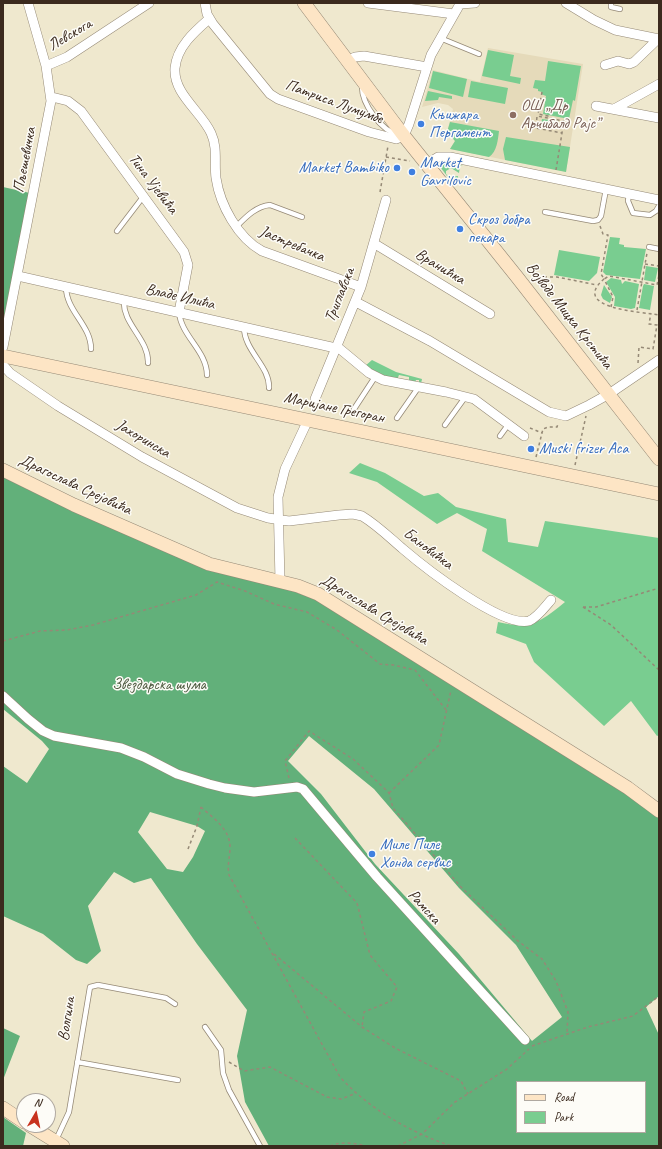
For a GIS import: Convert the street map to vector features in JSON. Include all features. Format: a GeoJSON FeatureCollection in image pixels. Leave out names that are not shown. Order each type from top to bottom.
{"type":"FeatureCollection","features":[{"type":"Feature","properties":{"kind":"street","name":"Пљешевичка"},"geometry":{"type":"LineString","coordinates":[[3,347],[52,97],[46,66],[28,3]]}},
{"type":"Feature","properties":{"kind":"street","name":"Левскога"},"geometry":{"type":"LineString","coordinates":[[46,66],[67,57],[149,3]]}},
{"type":"Feature","properties":{"kind":"street","name":"Патриса Лумумбе"},"geometry":{"type":"LineString","coordinates":[[205,3],[210,20],[270,94],[278,99],[369,132],[398,139],[404,136]]}},
{"type":"Feature","properties":{"kind":"street","name":"Војводе Мицка Крстића"},"geometry":{"type":"LineString","coordinates":[[305,3],[404,136],[659,459]]}},
{"type":"Feature","properties":{"kind":"street"},"geometry":{"type":"LineString","coordinates":[[368,3],[454,14]]}},
{"type":"Feature","properties":{"kind":"street"},"geometry":{"type":"LineString","coordinates":[[404,136],[427,67],[440,38],[460,4],[475,3]]}},
{"type":"Feature","properties":{"kind":"street"},"geometry":{"type":"LineString","coordinates":[[566,3],[604,26],[626,33],[659,39]]}},
{"type":"Feature","properties":{"kind":"street","name":"Јастребачка"},"geometry":{"type":"LineString","coordinates":[[210,20],[195,31],[184,45],[177,59],[176,78],[179,87],[211,133],[216,151],[217,183],[236,227],[249,242],[262,251],[361,286]]}},
{"type":"Feature","properties":{"kind":"street"},"geometry":{"type":"LineString","coordinates":[[605,65],[618,61],[629,64],[634,62],[659,39]]}},
{"type":"Feature","properties":{"kind":"street"},"geometry":{"type":"LineString","coordinates":[[348,61],[355,57],[364,56],[427,67]]}},
{"type":"Feature","properties":{"kind":"street"},"geometry":{"type":"LineString","coordinates":[[614,109],[659,84]]}},
{"type":"Feature","properties":{"kind":"street","name":"Тина Ујевића"},"geometry":{"type":"LineString","coordinates":[[52,97],[68,101],[81,111],[168,230],[187,259],[188,267],[179,312]]}},
{"type":"Feature","properties":{"kind":"street"},"geometry":{"type":"LineString","coordinates":[[596,106],[659,118]]}},
{"type":"Feature","properties":{"kind":"street"},"geometry":{"type":"LineString","coordinates":[[426,164],[438,157],[450,157],[659,200]]}},
{"type":"Feature","properties":{"kind":"street","name":"Триглавска"},"geometry":{"type":"LineString","coordinates":[[315,399],[356,302],[375,244],[386,200]]}},
{"type":"Feature","properties":{"kind":"street","name":"Вранићка"},"geometry":{"type":"LineString","coordinates":[[375,244],[490,314]]}},
{"type":"Feature","properties":{"kind":"street","name":"Владе Илића"},"geometry":{"type":"LineString","coordinates":[[18,276],[336,347]]}},
{"type":"Feature","properties":{"kind":"street"},"geometry":{"type":"LineString","coordinates":[[356,302],[430,341],[549,412],[561,416],[566,416],[609,394],[659,360]]}},
{"type":"Feature","properties":{"kind":"street"},"geometry":{"type":"LineString","coordinates":[[336,347],[375,377],[418,388],[466,396],[474,399],[508,425],[525,433]]}},
{"type":"Feature","properties":{"kind":"street","name":"Маријане Грегоран"},"geometry":{"type":"LineString","coordinates":[[3,356],[659,494]]}},
{"type":"Feature","properties":{"kind":"street","name":"Јахоринска"},"geometry":{"type":"LineString","coordinates":[[3,365],[10,373],[58,406],[176,476],[237,508],[278,520]]}},
{"type":"Feature","properties":{"kind":"street"},"geometry":{"type":"LineString","coordinates":[[280,581],[278,497],[283,475],[308,420]]}},
{"type":"Feature","properties":{"kind":"street","name":"Драгослава Срејовића"},"geometry":{"type":"LineString","coordinates":[[3,470],[74,504],[210,564],[305,588],[327,598],[456,681],[628,788],[659,811]]}},
{"type":"Feature","properties":{"kind":"street","name":"Бановићка"},"geometry":{"type":"LineString","coordinates":[[278,520],[294,520],[353,514],[362,516],[440,577],[485,608],[511,619],[523,622],[531,620],[551,600]]}},
{"type":"Feature","properties":{"kind":"street"},"geometry":{"type":"LineString","coordinates":[[3,696],[43,731],[54,736],[121,748],[144,757],[177,774],[209,784],[240,791],[267,791],[293,787]]}},
{"type":"Feature","properties":{"kind":"street","name":"Рамска"},"geometry":{"type":"LineString","coordinates":[[293,787],[301,788],[304,791],[377,877],[525,1040]]}},
{"type":"Feature","properties":{"kind":"street"},"geometry":{"type":"LineString","coordinates":[[3,1108],[16,1117]]}},
{"type":"Feature","properties":{"kind":"street","name":"Волгина"},"geometry":{"type":"LineString","coordinates":[[42,1133],[59,1144]]}},
{"type":"Feature","properties":{"kind":"lane"},"geometry":{"type":"LineString","coordinates":[[611,3],[611,7],[620,9]]}},
{"type":"Feature","properties":{"kind":"lane"},"geometry":{"type":"LineString","coordinates":[[440,38],[479,54]]}},
{"type":"Feature","properties":{"kind":"lane"},"geometry":{"type":"LineString","coordinates":[[545,212],[593,221],[598,220],[601,216],[606,189]]}},
{"type":"Feature","properties":{"kind":"lane"},"geometry":{"type":"LineString","coordinates":[[629,194],[628,201],[633,213],[650,215],[656,211],[659,206]]}},
{"type":"Feature","properties":{"kind":"lane"},"geometry":{"type":"LineString","coordinates":[[117,232],[143,197]]}},
{"type":"Feature","properties":{"kind":"lane"},"geometry":{"type":"LineString","coordinates":[[236,227],[252,213],[265,205],[270,205],[302,217]]}},
{"type":"Feature","properties":{"kind":"lane"},"geometry":{"type":"LineString","coordinates":[[648,247],[659,249]]}},
{"type":"Feature","properties":{"kind":"lane"},"geometry":{"type":"LineString","coordinates":[[66,287],[68,300],[90,337],[91,349]]}},
{"type":"Feature","properties":{"kind":"lane"},"geometry":{"type":"LineString","coordinates":[[124,300],[125,314],[148,351],[148,363]]}},
{"type":"Feature","properties":{"kind":"lane"},"geometry":{"type":"LineString","coordinates":[[179,312],[186,330],[206,363],[207,375]]}},
{"type":"Feature","properties":{"kind":"lane"},"geometry":{"type":"LineString","coordinates":[[244,327],[246,342],[268,379],[269,388]]}},
{"type":"Feature","properties":{"kind":"lane"},"geometry":{"type":"LineString","coordinates":[[354,408],[375,377]]}},
{"type":"Feature","properties":{"kind":"lane"},"geometry":{"type":"LineString","coordinates":[[397,418],[418,388]]}},
{"type":"Feature","properties":{"kind":"lane"},"geometry":{"type":"LineString","coordinates":[[445,425],[466,396]]}},
{"type":"Feature","properties":{"kind":"lane"},"geometry":{"type":"LineString","coordinates":[[500,436],[508,425]]}},
{"type":"Feature","properties":{"kind":"lane","name":"Волгина"},"geometry":{"type":"LineString","coordinates":[[59,1144],[69,1112],[90,987],[98,985],[166,998],[174,1004]]}},
{"type":"Feature","properties":{"kind":"lane"},"geometry":{"type":"LineString","coordinates":[[205,1027],[220,1048],[223,1073],[229,1090],[260,1146]]}},
{"type":"Feature","properties":{"kind":"lane"},"geometry":{"type":"LineString","coordinates":[[77,1062],[178,1080]]}},
{"type":"Feature","properties":{"kind":"path"},"geometry":{"type":"LineString","coordinates":[[542,92],[538,114],[548,116],[548,118]]}},
{"type":"Feature","properties":{"kind":"path"},"geometry":{"type":"LineString","coordinates":[[556,170],[564,121],[537,116],[536,128],[562,133]]}},
{"type":"Feature","properties":{"kind":"path"},"geometry":{"type":"LineString","coordinates":[[382,182],[390,138]]}},
{"type":"Feature","properties":{"kind":"path"},"geometry":{"type":"LineString","coordinates":[[386,157],[413,162]]}},
{"type":"Feature","properties":{"kind":"path"},"geometry":{"type":"LineString","coordinates":[[603,234],[608,235],[601,274],[613,297],[611,307]]}},
{"type":"Feature","properties":{"kind":"path"},"geometry":{"type":"LineString","coordinates":[[637,311],[646,262],[659,266]]}},
{"type":"Feature","properties":{"kind":"path"},"geometry":{"type":"LineString","coordinates":[[659,275],[657,285],[609,276],[597,285],[596,293],[601,304],[611,307],[659,314]]}},
{"type":"Feature","properties":{"kind":"path"},"geometry":{"type":"LineString","coordinates":[[531,277],[558,277],[597,285]]}},
{"type":"Feature","properties":{"kind":"path"},"geometry":{"type":"LineString","coordinates":[[640,367],[637,361],[639,348],[653,349],[657,325],[649,324],[651,313]]}},
{"type":"Feature","properties":{"kind":"path"},"geometry":{"type":"LineString","coordinates":[[574,469],[589,405]]}},
{"type":"Feature","properties":{"kind":"path"},"geometry":{"type":"LineString","coordinates":[[535,460],[543,430],[548,427],[557,427],[561,416]]}},
{"type":"Feature","properties":{"kind":"path"},"geometry":{"type":"LineString","coordinates":[[525,433],[529,428],[542,433]]}},
{"type":"Feature","properties":{"kind":"path"},"geometry":{"type":"LineString","coordinates":[[3,641],[40,631],[67,630],[93,625],[196,595],[217,582],[274,604],[307,612],[337,630],[380,664],[393,665],[414,670],[446,710]]}},
{"type":"Feature","properties":{"kind":"path"},"geometry":{"type":"LineString","coordinates":[[659,588],[596,607],[583,607],[611,625],[659,670]]}},
{"type":"Feature","properties":{"kind":"path"},"geometry":{"type":"LineString","coordinates":[[389,793],[439,745],[449,692],[456,681]]}},
{"type":"Feature","properties":{"kind":"path"},"geometry":{"type":"LineString","coordinates":[[293,787],[289,780],[284,761],[309,731],[353,759],[389,793],[393,808],[461,887],[518,941],[542,959],[556,981],[568,1012],[567,1034]]}},
{"type":"Feature","properties":{"kind":"path"},"geometry":{"type":"LineString","coordinates":[[188,849],[197,826],[201,807],[221,825],[228,836],[230,847],[227,866],[229,875],[340,1077],[355,1094],[374,1108],[422,1134],[451,1146]]}},
{"type":"Feature","properties":{"kind":"path"},"geometry":{"type":"LineString","coordinates":[[295,838],[357,903],[370,955],[397,987],[391,1001],[364,1012],[362,1027]]}},
{"type":"Feature","properties":{"kind":"path"},"geometry":{"type":"LineString","coordinates":[[272,952],[362,1027],[395,1048],[461,1081],[468,1094]]}},
{"type":"Feature","properties":{"kind":"path"},"geometry":{"type":"LineString","coordinates":[[398,1146],[422,1134],[455,1102],[507,1069],[532,1047],[567,1034],[633,1016],[659,996]]}},
{"type":"Feature","properties":{"kind":"path"},"geometry":{"type":"LineString","coordinates":[[222,1058],[244,1071],[270,1067],[327,1097],[341,1099],[355,1094]]}},
{"type":"Feature","properties":{"kind":"path"},"geometry":{"type":"LineString","coordinates":[[330,1146],[337,1143],[352,1143],[366,1146]]}},
{"type":"Feature","properties":{"kind":"shaded area","name":"ОШ „Др Арчибалд Рајс”"},"geometry":{"type":"Polygon","coordinates":[[[488,48],[583,64],[566,172],[450,149],[455,141],[447,132],[453,109],[448,105],[438,103],[422,107],[433,70],[480,82],[488,48]]]}},
{"type":"Feature","properties":{"kind":"green space"},"geometry":{"type":"Polygon","coordinates":[[[488,50],[514,55],[510,76],[521,78],[520,84],[482,76],[488,50]]]}},
{"type":"Feature","properties":{"kind":"green space"},"geometry":{"type":"Polygon","coordinates":[[[548,61],[581,66],[575,101],[573,100],[569,119],[543,114],[546,96],[541,94],[542,92],[538,91],[538,89],[533,88],[535,80],[545,81],[548,61]]]}},
{"type":"Feature","properties":{"kind":"green space"},"geometry":{"type":"Polygon","coordinates":[[[433,71],[467,79],[463,97],[429,88],[433,71]]]}},
{"type":"Feature","properties":{"kind":"green space"},"geometry":{"type":"Polygon","coordinates":[[[471,81],[508,88],[505,104],[468,97],[471,81]]]}},
{"type":"Feature","properties":{"kind":"green space"},"geometry":{"type":"Polygon","coordinates":[[[428,91],[452,96],[452,99],[439,97],[438,100],[425,101],[428,91]]]}},
{"type":"Feature","properties":{"kind":"green space"},"geometry":{"type":"Polygon","coordinates":[[[542,119],[558,121],[556,128],[541,125],[542,119]]]}},
{"type":"Feature","properties":{"kind":"green space"},"geometry":{"type":"Polygon","coordinates":[[[450,122],[499,131],[497,145],[492,155],[489,157],[450,149],[455,141],[447,132],[450,122]]]}},
{"type":"Feature","properties":{"kind":"green space"},"geometry":{"type":"Polygon","coordinates":[[[506,137],[570,147],[566,172],[505,160],[503,149],[506,137]]]}},
{"type":"Feature","properties":{"kind":"green space"},"geometry":{"type":"Polygon","coordinates":[[[444,162],[463,166],[460,166],[459,173],[451,168],[446,171],[446,174],[449,177],[458,176],[457,182],[450,180],[441,168],[441,165],[444,162]]]}},
{"type":"Feature","properties":{"kind":"green space"},"geometry":{"type":"Polygon","coordinates":[[[3,187],[30,193],[3,331],[3,187]]]}},
{"type":"Feature","properties":{"kind":"green space"},"geometry":{"type":"Polygon","coordinates":[[[610,237],[620,238],[619,244],[624,245],[624,247],[646,249],[640,279],[606,275],[603,272],[610,237]]]}},
{"type":"Feature","properties":{"kind":"green space"},"geometry":{"type":"Polygon","coordinates":[[[559,250],[600,257],[597,273],[589,281],[554,275],[559,250]]]}},
{"type":"Feature","properties":{"kind":"green space"},"geometry":{"type":"Polygon","coordinates":[[[646,266],[658,268],[655,282],[644,280],[646,266]]]}},
{"type":"Feature","properties":{"kind":"green space"},"geometry":{"type":"Polygon","coordinates":[[[611,278],[621,280],[622,284],[625,281],[639,284],[635,308],[631,309],[614,306],[615,297],[606,282],[611,278]]]}},
{"type":"Feature","properties":{"kind":"green space"},"geometry":{"type":"Polygon","coordinates":[[[644,284],[654,286],[650,310],[639,308],[644,284]]]}},
{"type":"Feature","properties":{"kind":"green space"},"geometry":{"type":"Polygon","coordinates":[[[604,285],[612,297],[610,303],[603,299],[601,295],[604,285]]]}},
{"type":"Feature","properties":{"kind":"green space"},"geometry":{"type":"Polygon","coordinates":[[[372,360],[396,372],[422,379],[421,384],[419,384],[419,380],[416,380],[415,383],[409,382],[409,377],[399,375],[397,380],[387,379],[365,366],[372,360]]]}},
{"type":"Feature","properties":{"kind":"green space"},"geometry":{"type":"Polygon","coordinates":[[[360,463],[385,473],[424,496],[438,493],[456,507],[506,519],[508,542],[538,547],[545,521],[659,538],[659,735],[657,736],[631,701],[604,726],[534,662],[526,644],[496,633],[498,622],[519,625],[534,622],[549,615],[565,602],[482,551],[487,529],[457,513],[437,524],[377,482],[349,473],[360,463]]]}},
{"type":"Feature","properties":{"kind":"green space","name":"Звездарска шума"},"geometry":{"type":"Polygon","coordinates":[[[3,473],[82,511],[319,601],[633,795],[659,816],[659,996],[646,1007],[659,1035],[659,1146],[269,1146],[245,1102],[237,1056],[247,1010],[197,944],[151,878],[134,883],[114,872],[88,906],[101,951],[87,964],[76,960],[43,934],[3,916],[3,766],[27,783],[49,749],[42,741],[3,709],[3,473]],[[309,736],[288,761],[321,794],[375,864],[459,954],[532,1041],[562,1017],[516,945],[459,888],[374,789],[309,736]],[[150,812],[138,832],[167,869],[183,872],[193,857],[205,831],[197,826],[150,812]]]}},
{"type":"Feature","properties":{"kind":"green space"},"geometry":{"type":"Polygon","coordinates":[[[3,1028],[20,1036],[3,1080],[3,1028]]]}},
{"type":"Feature","properties":{"kind":"green space"},"geometry":{"type":"Polygon","coordinates":[[[3,1117],[16,1126],[16,1133],[26,1133],[23,1146],[3,1146],[3,1117]]]}},
{"type":"Feature","properties":{"kind":"place","name":"ОШ „Др Арчибалд Рајс”"},"geometry":{"type":"Point","coordinates":[513,115]}},
{"type":"Feature","properties":{"kind":"place","name":"Књижара Пергамент"},"geometry":{"type":"Point","coordinates":[421,124]}},
{"type":"Feature","properties":{"kind":"place","name":"Market Bambiko"},"geometry":{"type":"Point","coordinates":[397,168]}},
{"type":"Feature","properties":{"kind":"place","name":"Market Gavrilovic"},"geometry":{"type":"Point","coordinates":[412,172]}},
{"type":"Feature","properties":{"kind":"place","name":"Скроз добра пекара"},"geometry":{"type":"Point","coordinates":[460,229]}},
{"type":"Feature","properties":{"kind":"place","name":"Muski frizer Aca"},"geometry":{"type":"Point","coordinates":[531,449]}},
{"type":"Feature","properties":{"kind":"place","name":"Миле Пиле Хонда сервис"},"geometry":{"type":"Point","coordinates":[372,854]}}]}
